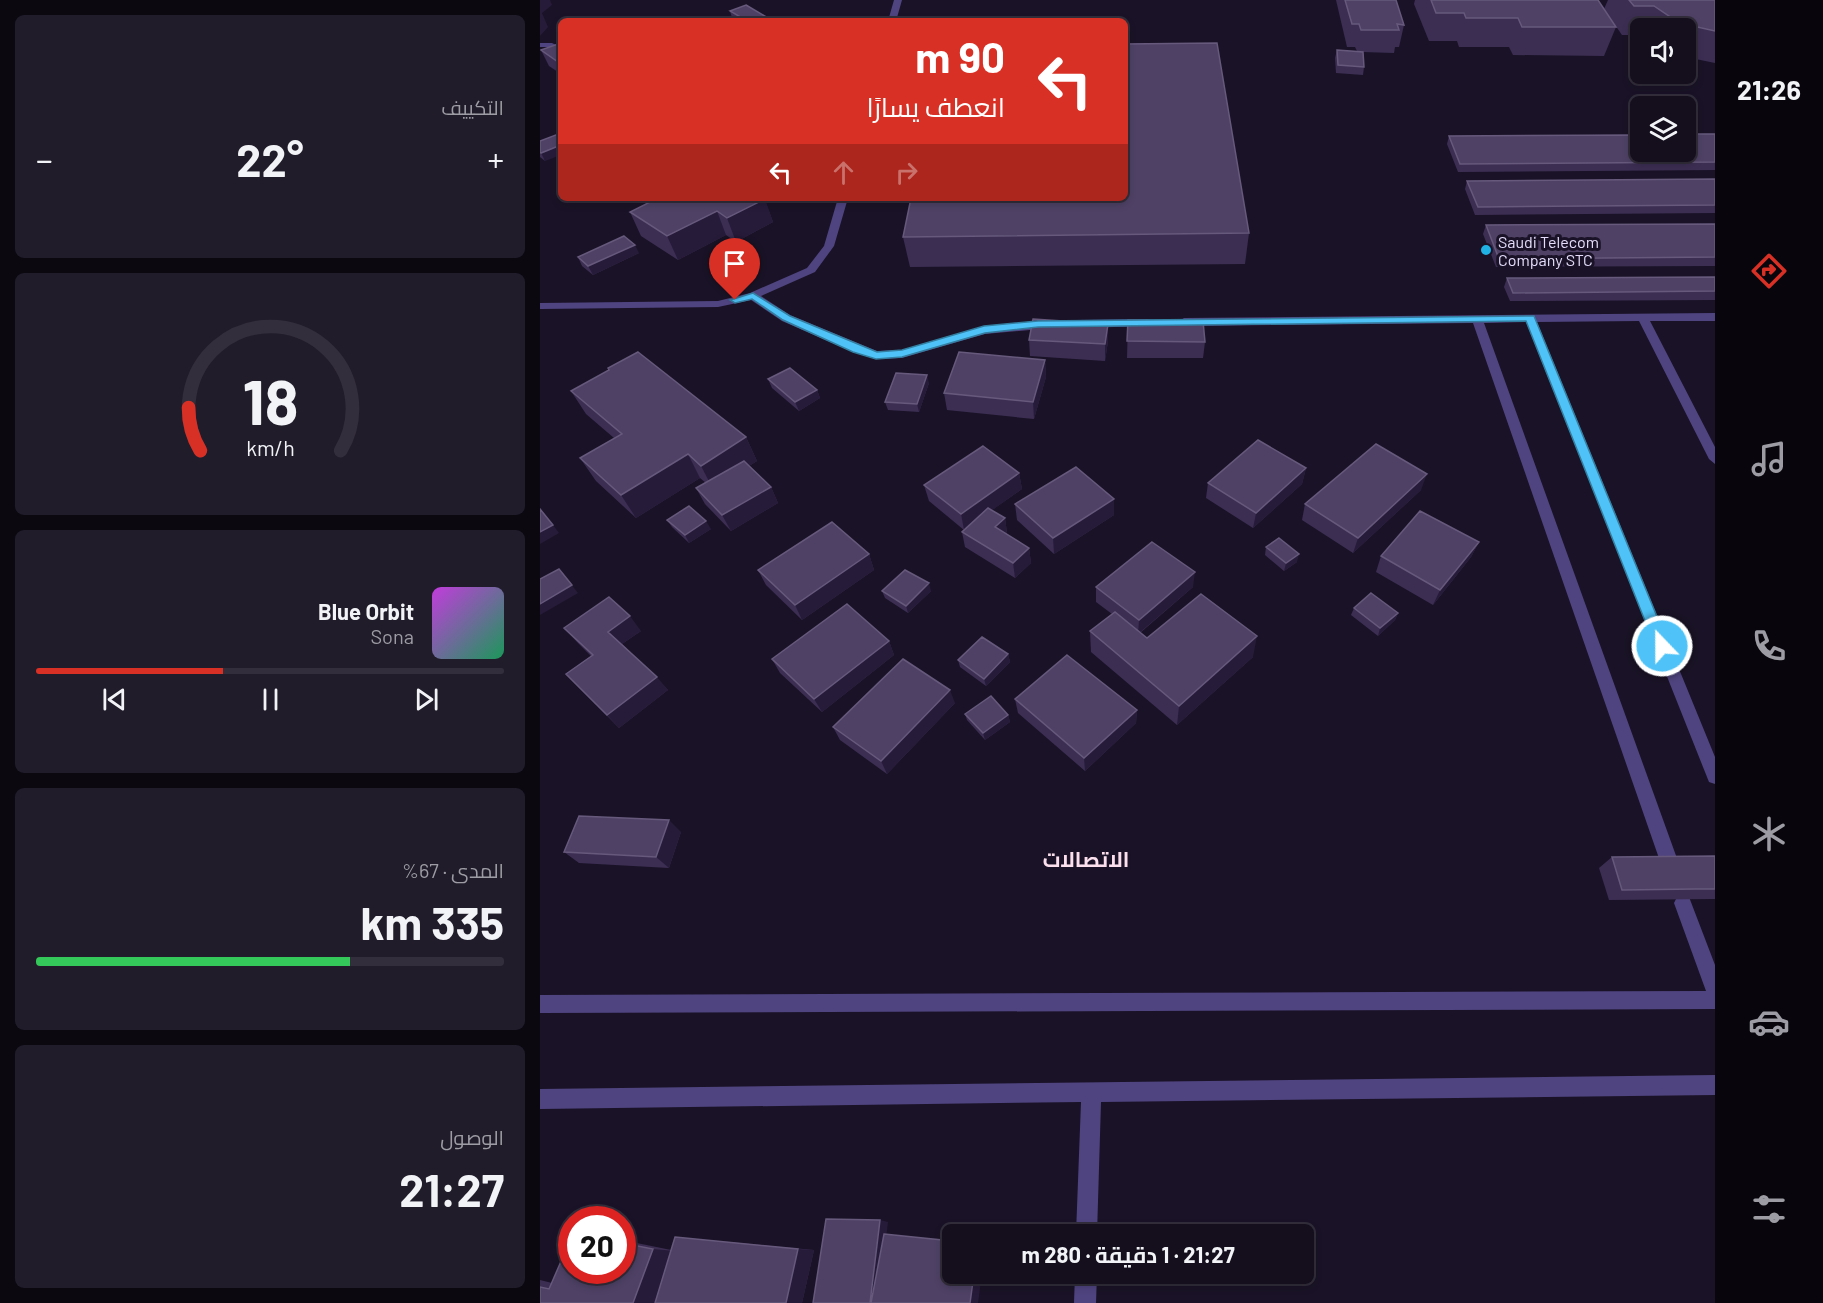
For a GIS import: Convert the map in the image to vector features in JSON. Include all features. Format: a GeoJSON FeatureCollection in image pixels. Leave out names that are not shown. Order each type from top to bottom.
{"type":"FeatureCollection","features":[{"type":"Feature","properties":{"kind":"street"},"geometry":{"type":"LineString","coordinates":[[893,18],[898,0]]}},
{"type":"Feature","properties":{"kind":"street"},"geometry":{"type":"LineString","coordinates":[[540,45],[552,45]]}},
{"type":"Feature","properties":{"kind":"street"},"geometry":{"type":"LineString","coordinates":[[540,306],[718,304],[753,296],[811,270],[829,246],[842,201]]}},
{"type":"Feature","properties":{"kind":"street"},"geometry":{"type":"LineString","coordinates":[[753,296],[786,318],[876,355],[910,352],[984,330],[1038,324],[1715,317]]}},
{"type":"Feature","properties":{"kind":"street"},"geometry":{"type":"LineString","coordinates":[[1642,317],[1715,459]]}},
{"type":"Feature","properties":{"kind":"street"},"geometry":{"type":"LineString","coordinates":[[1530,318],[1715,777]]}},
{"type":"Feature","properties":{"kind":"street"},"geometry":{"type":"LineString","coordinates":[[1477,319],[1670,864]]}},
{"type":"Feature","properties":{"kind":"street"},"geometry":{"type":"LineString","coordinates":[[1683,903],[1715,990]]}},
{"type":"Feature","properties":{"kind":"street"},"geometry":{"type":"LineString","coordinates":[[540,1004],[1715,1000]]}},
{"type":"Feature","properties":{"kind":"street"},"geometry":{"type":"LineString","coordinates":[[540,1099],[1715,1084]]}},
{"type":"Feature","properties":{"kind":"street"},"geometry":{"type":"LineString","coordinates":[[1087,1224],[1091,1092]]}},
{"type":"Feature","properties":{"kind":"street"},"geometry":{"type":"LineString","coordinates":[[1085,1303],[1086,1284]]}},
{"type":"Feature","properties":{"kind":"building"},"geometry":{"type":"Polygon","coordinates":[[[1345,0],[1396,0],[1404,25],[1397,24],[1399,30],[1361,30],[1359,24],[1352,24],[1345,0]]]}},
{"type":"Feature","properties":{"kind":"building"},"geometry":{"type":"Polygon","coordinates":[[[1431,0],[1598,0],[1616,27],[1522,27],[1518,18],[1466,18],[1464,13],[1436,13],[1431,0]]]}},
{"type":"Feature","properties":{"kind":"building"},"geometry":{"type":"Polygon","coordinates":[[[1629,0],[1715,0],[1715,31],[1696,27],[1696,18],[1672,18],[1654,6],[1634,6],[1629,0]]]}},
{"type":"Feature","properties":{"kind":"building"},"geometry":{"type":"Polygon","coordinates":[[[746,5],[768,18],[742,18],[730,11],[746,5]]]}},
{"type":"Feature","properties":{"kind":"building"},"geometry":{"type":"Polygon","coordinates":[[[1217,43],[1249,233],[903,237],[910,201],[1128,201],[1128,44],[1217,43]]]}},
{"type":"Feature","properties":{"kind":"building"},"geometry":{"type":"Polygon","coordinates":[[[558,44],[558,62],[541,50],[558,44]]]}},
{"type":"Feature","properties":{"kind":"building"},"geometry":{"type":"Polygon","coordinates":[[[1337,50],[1363,52],[1364,67],[1338,65],[1337,50]]]}},
{"type":"Feature","properties":{"kind":"building"},"geometry":{"type":"Polygon","coordinates":[[[558,134],[558,146],[541,153],[540,141],[558,134]]]}},
{"type":"Feature","properties":{"kind":"building"},"geometry":{"type":"Polygon","coordinates":[[[1696,134],[1715,134],[1715,162],[1460,164],[1449,136],[1630,135],[1630,162],[1696,162],[1696,134]]]}},
{"type":"Feature","properties":{"kind":"building"},"geometry":{"type":"Polygon","coordinates":[[[1715,179],[1715,205],[1478,207],[1467,181],[1715,179]]]}},
{"type":"Feature","properties":{"kind":"building"},"geometry":{"type":"Polygon","coordinates":[[[652,201],[761,201],[727,218],[717,211],[667,236],[630,212],[652,201]]]}},
{"type":"Feature","properties":{"kind":"building"},"geometry":{"type":"Polygon","coordinates":[[[1715,224],[1715,257],[1499,259],[1486,225],[1715,224]]]}},
{"type":"Feature","properties":{"kind":"building"},"geometry":{"type":"Polygon","coordinates":[[[624,236],[635,245],[588,266],[578,257],[624,236]]]}},
{"type":"Feature","properties":{"kind":"building"},"geometry":{"type":"Polygon","coordinates":[[[1715,277],[1715,291],[1513,293],[1507,278],[1715,277]]]}},
{"type":"Feature","properties":{"kind":"building"},"geometry":{"type":"Polygon","coordinates":[[[1033,319],[1108,324],[1105,344],[1029,340],[1033,319]]]}},
{"type":"Feature","properties":{"kind":"building"},"geometry":{"type":"Polygon","coordinates":[[[1128,320],[1203,321],[1205,342],[1127,341],[1128,320]]]}},
{"type":"Feature","properties":{"kind":"building"},"geometry":{"type":"Polygon","coordinates":[[[638,352],[746,437],[701,466],[688,454],[621,495],[580,458],[622,434],[571,391],[638,352]]]}},
{"type":"Feature","properties":{"kind":"building"},"geometry":{"type":"Polygon","coordinates":[[[959,352],[1045,360],[1033,402],[944,393],[959,352]]]}},
{"type":"Feature","properties":{"kind":"building"},"geometry":{"type":"Polygon","coordinates":[[[790,368],[817,390],[795,402],[768,379],[790,368]]]}},
{"type":"Feature","properties":{"kind":"building"},"geometry":{"type":"Polygon","coordinates":[[[896,373],[927,375],[917,404],[885,402],[896,373]]]}},
{"type":"Feature","properties":{"kind":"building"},"geometry":{"type":"Polygon","coordinates":[[[1258,440],[1306,468],[1256,513],[1208,483],[1258,440]]]}},
{"type":"Feature","properties":{"kind":"building"},"geometry":{"type":"Polygon","coordinates":[[[1376,444],[1427,474],[1358,538],[1305,504],[1376,444]]]}},
{"type":"Feature","properties":{"kind":"building"},"geometry":{"type":"Polygon","coordinates":[[[983,446],[1019,473],[961,514],[924,485],[983,446]]]}},
{"type":"Feature","properties":{"kind":"building"},"geometry":{"type":"Polygon","coordinates":[[[744,461],[771,487],[722,515],[696,488],[744,461]]]}},
{"type":"Feature","properties":{"kind":"building"},"geometry":{"type":"Polygon","coordinates":[[[1076,467],[1114,499],[1053,538],[1015,504],[1076,467]]]}},
{"type":"Feature","properties":{"kind":"building"},"geometry":{"type":"Polygon","coordinates":[[[689,506],[706,521],[685,535],[667,520],[689,506]]]}},
{"type":"Feature","properties":{"kind":"building"},"geometry":{"type":"Polygon","coordinates":[[[988,508],[1005,518],[995,527],[1029,548],[1013,563],[962,532],[988,508]]]}},
{"type":"Feature","properties":{"kind":"building"},"geometry":{"type":"Polygon","coordinates":[[[540,509],[553,525],[540,532],[540,509]]]}},
{"type":"Feature","properties":{"kind":"building"},"geometry":{"type":"Polygon","coordinates":[[[1420,511],[1479,542],[1440,590],[1381,556],[1420,511]]]}},
{"type":"Feature","properties":{"kind":"building"},"geometry":{"type":"Polygon","coordinates":[[[832,522],[869,554],[795,605],[758,570],[832,522]]]}},
{"type":"Feature","properties":{"kind":"building"},"geometry":{"type":"Polygon","coordinates":[[[1279,538],[1299,554],[1286,563],[1266,547],[1279,538]]]}},
{"type":"Feature","properties":{"kind":"building"},"geometry":{"type":"Polygon","coordinates":[[[1152,542],[1195,572],[1139,620],[1096,587],[1152,542]]]}},
{"type":"Feature","properties":{"kind":"building"},"geometry":{"type":"Polygon","coordinates":[[[559,569],[572,585],[540,604],[540,579],[559,569]]]}},
{"type":"Feature","properties":{"kind":"building"},"geometry":{"type":"Polygon","coordinates":[[[905,570],[929,583],[906,606],[882,591],[905,570]]]}},
{"type":"Feature","properties":{"kind":"building"},"geometry":{"type":"Polygon","coordinates":[[[1371,593],[1398,613],[1380,628],[1354,608],[1371,593]]]}},
{"type":"Feature","properties":{"kind":"building"},"geometry":{"type":"Polygon","coordinates":[[[1201,594],[1257,636],[1179,706],[1090,631],[1115,612],[1147,638],[1201,594]]]}},
{"type":"Feature","properties":{"kind":"building"},"geometry":{"type":"Polygon","coordinates":[[[609,597],[630,616],[608,632],[657,677],[607,715],[566,674],[593,655],[564,628],[609,597]]]}},
{"type":"Feature","properties":{"kind":"building"},"geometry":{"type":"Polygon","coordinates":[[[847,604],[889,641],[814,699],[772,659],[847,604]]]}},
{"type":"Feature","properties":{"kind":"building"},"geometry":{"type":"Polygon","coordinates":[[[982,637],[1008,654],[984,679],[958,660],[982,637]]]}},
{"type":"Feature","properties":{"kind":"building"},"geometry":{"type":"Polygon","coordinates":[[[1067,655],[1137,710],[1084,758],[1015,699],[1067,655]]]}},
{"type":"Feature","properties":{"kind":"building"},"geometry":{"type":"Polygon","coordinates":[[[903,659],[950,690],[881,761],[833,727],[903,659]]]}},
{"type":"Feature","properties":{"kind":"building"},"geometry":{"type":"Polygon","coordinates":[[[991,696],[1008,715],[983,733],[965,714],[991,696]]]}},
{"type":"Feature","properties":{"kind":"building"},"geometry":{"type":"Polygon","coordinates":[[[579,816],[669,820],[656,857],[564,852],[579,816]]]}},
{"type":"Feature","properties":{"kind":"building"},"geometry":{"type":"Polygon","coordinates":[[[1715,856],[1715,889],[1622,890],[1612,857],[1715,856]]]}},
{"type":"Feature","properties":{"kind":"building"},"geometry":{"type":"Polygon","coordinates":[[[826,1219],[880,1220],[870,1303],[813,1303],[826,1219]]]}},
{"type":"Feature","properties":{"kind":"building"},"geometry":{"type":"Polygon","coordinates":[[[884,1234],[942,1240],[942,1284],[973,1284],[970,1303],[871,1303],[884,1234]]]}},
{"type":"Feature","properties":{"kind":"building"},"geometry":{"type":"Polygon","coordinates":[[[675,1237],[798,1249],[786,1303],[655,1303],[675,1237]]]}},
{"type":"Feature","properties":{"kind":"building"},"geometry":{"type":"Polygon","coordinates":[[[636,1246],[653,1249],[633,1303],[540,1303],[540,1287],[549,1289],[558,1268],[558,1284],[636,1284],[636,1246]]]}},
{"type":"Feature","properties":{"kind":"place","name":"Saudi Telecom Company STC"},"geometry":{"type":"Point","coordinates":[1486,250]}},
{"type":"Feature","properties":{"kind":"district","name":"الاتصالات"},"geometry":{"type":"Point","coordinates":[1086,858]}},
{"type":"Feature","properties":{"kind":"route"},"geometry":{"type":"LineString","coordinates":[[735,300],[753,296],[786,318],[876,355],[902,354],[984,330],[1038,324],[1530,318],[1662,646]]}}]}
